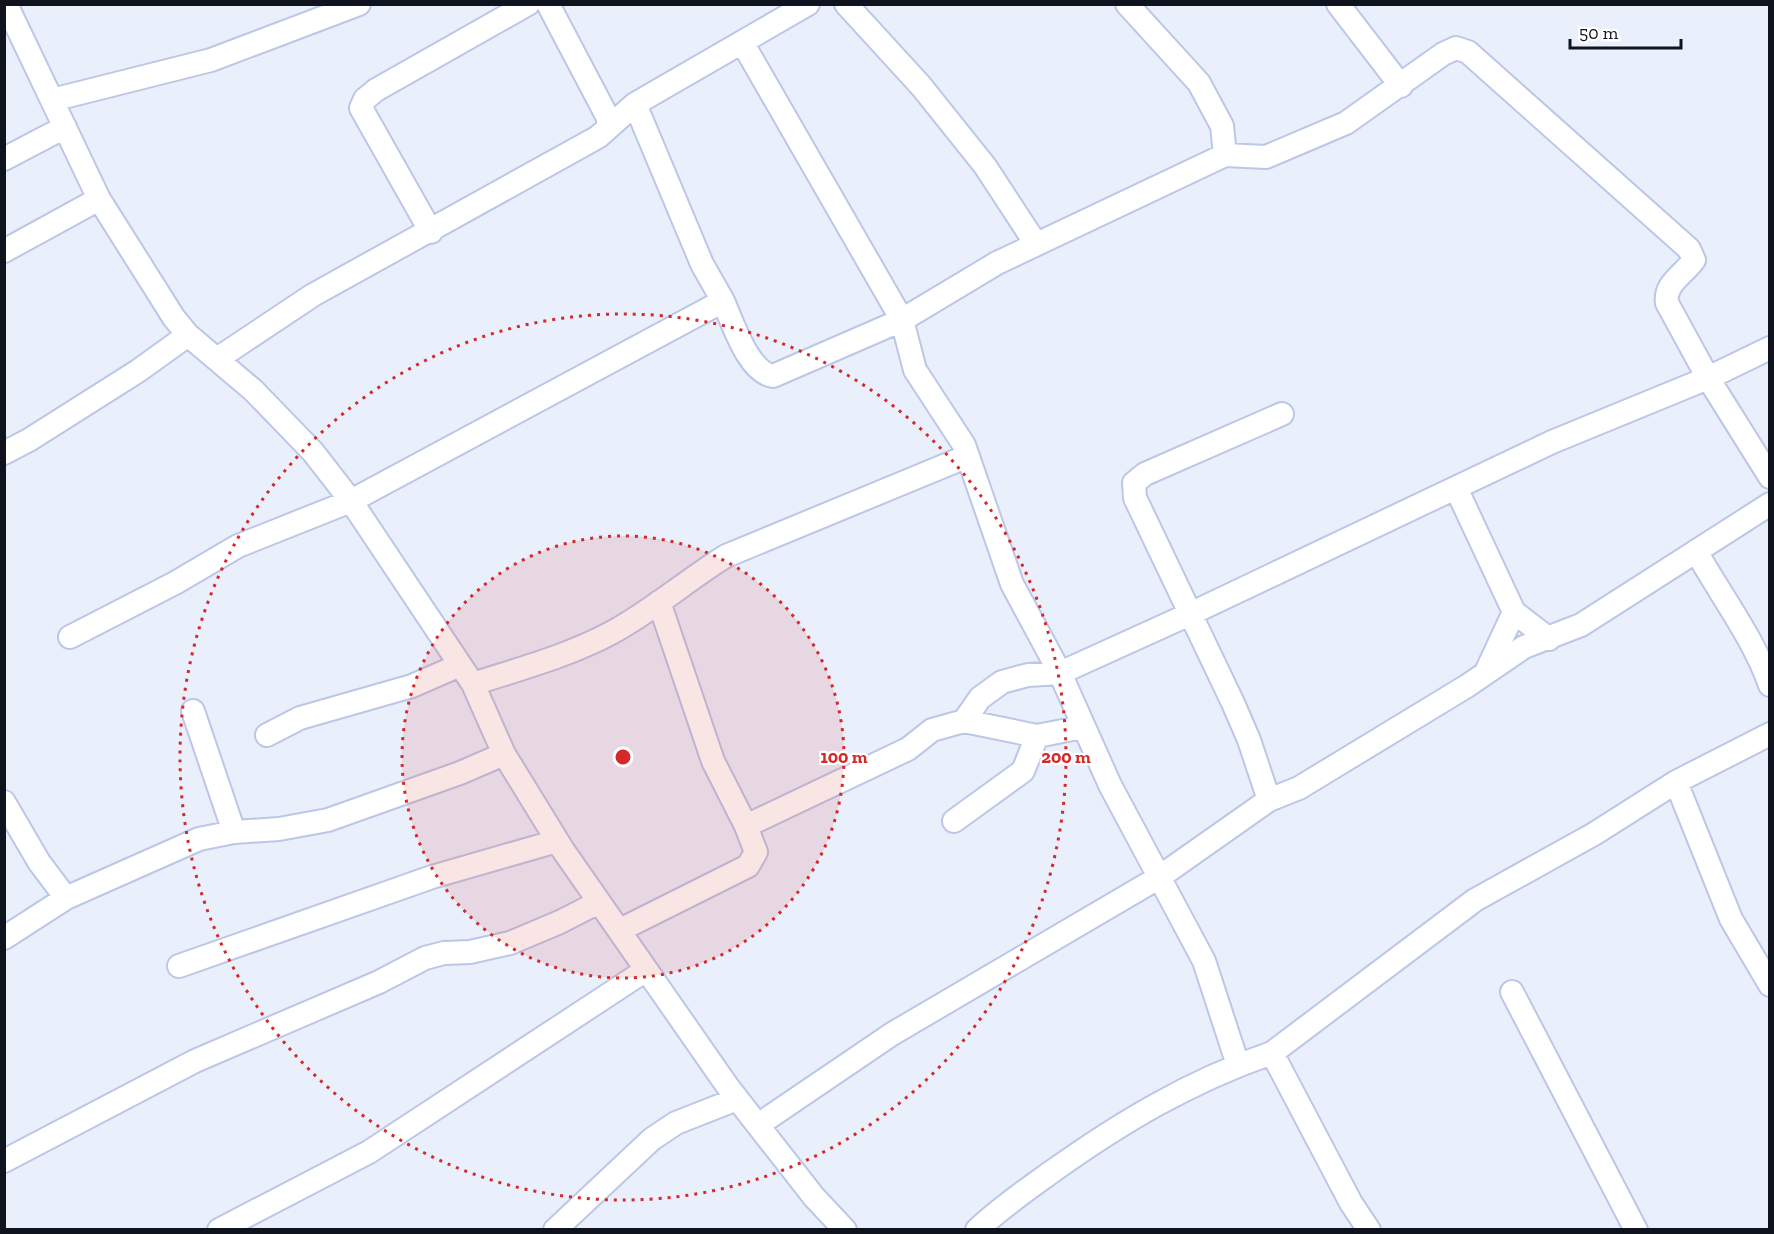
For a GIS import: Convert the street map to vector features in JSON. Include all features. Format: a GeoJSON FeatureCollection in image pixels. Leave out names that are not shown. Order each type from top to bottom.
{"type":"FeatureCollection","features":[{"type":"Feature","properties":{"kind":"street"},"geometry":{"type":"LineString","coordinates":[[6,4],[99,199],[174,318],[188,336],[253,390],[313,452],[351,501],[473,684],[504,754],[557,841],[737,1099],[814,1197],[845,1230]]}},
{"type":"Feature","properties":{"kind":"street"},"geometry":{"type":"LineString","coordinates":[[52,100],[211,60],[359,4]]}},
{"type":"Feature","properties":{"kind":"street"},"geometry":{"type":"LineString","coordinates":[[430,232],[360,108],[365,99],[376,90],[528,4]]}},
{"type":"Feature","properties":{"kind":"street"},"geometry":{"type":"LineString","coordinates":[[548,4],[608,118],[608,125]]}},
{"type":"Feature","properties":{"kind":"street"},"geometry":{"type":"LineString","coordinates":[[217,359],[313,295],[598,137],[608,125],[635,104],[808,4]]}},
{"type":"Feature","properties":{"kind":"street"},"geometry":{"type":"LineString","coordinates":[[846,4],[921,86],[985,166],[1036,244]]}},
{"type":"Feature","properties":{"kind":"street"},"geometry":{"type":"LineString","coordinates":[[1127,4],[1199,83],[1222,126],[1225,154]]}},
{"type":"Feature","properties":{"kind":"street"},"geometry":{"type":"LineString","coordinates":[[1338,4],[1401,86]]}},
{"type":"Feature","properties":{"kind":"street"},"geometry":{"type":"LineString","coordinates":[[742,42],[902,320],[915,370],[964,445],[1012,584],[1060,673],[1110,785],[1158,878],[1179,909],[1204,961],[1238,1065]]}},
{"type":"Feature","properties":{"kind":"street"},"geometry":{"type":"LineString","coordinates":[[635,104],[702,264],[723,301],[753,365],[764,374],[773,376],[902,320],[978,272],[1225,154],[1266,157],[1347,123],[1443,54],[1456,48],[1468,52],[1689,249],[1694,260],[1685,273],[1669,286],[1666,293],[1667,303],[1708,378],[1770,477]]}},
{"type":"Feature","properties":{"kind":"street"},"geometry":{"type":"LineString","coordinates":[[4,159],[65,127]]}},
{"type":"Feature","properties":{"kind":"street"},"geometry":{"type":"LineString","coordinates":[[4,251],[99,199]]}},
{"type":"Feature","properties":{"kind":"street"},"geometry":{"type":"LineString","coordinates":[[70,637],[176,583],[238,546],[351,501],[723,301]]}},
{"type":"Feature","properties":{"kind":"street"},"geometry":{"type":"LineString","coordinates":[[4,453],[29,441],[188,336]]}},
{"type":"Feature","properties":{"kind":"street"},"geometry":{"type":"LineString","coordinates":[[963,721],[980,698],[1002,682],[1029,675],[1060,673],[1574,432],[1708,378],[1770,348]]}},
{"type":"Feature","properties":{"kind":"street"},"geometry":{"type":"LineString","coordinates":[[1269,800],[1249,740],[1135,498],[1134,483],[1145,474],[1282,414]]}},
{"type":"Feature","properties":{"kind":"street"},"geometry":{"type":"LineString","coordinates":[[473,684],[573,650],[627,624],[726,556],[968,456]]}},
{"type":"Feature","properties":{"kind":"street"},"geometry":{"type":"LineString","coordinates":[[1456,488],[1514,612],[1549,639]]}},
{"type":"Feature","properties":{"kind":"street"},"geometry":{"type":"LineString","coordinates":[[758,1125],[892,1034],[1158,878],[1269,800],[1309,782],[1467,686],[1487,670],[1524,647],[1581,625],[1770,504]]}},
{"type":"Feature","properties":{"kind":"street"},"geometry":{"type":"LineString","coordinates":[[1696,551],[1749,638],[1770,685]]}},
{"type":"Feature","properties":{"kind":"street"},"geometry":{"type":"LineString","coordinates":[[620,930],[747,866],[756,852],[746,826],[713,761],[659,602]]}},
{"type":"Feature","properties":{"kind":"street"},"geometry":{"type":"LineString","coordinates":[[1487,670],[1514,612]]}},
{"type":"Feature","properties":{"kind":"street"},"geometry":{"type":"LineString","coordinates":[[267,735],[300,718],[412,686],[460,665]]}},
{"type":"Feature","properties":{"kind":"street"},"geometry":{"type":"LineString","coordinates":[[193,711],[234,832]]}},
{"type":"Feature","properties":{"kind":"street"},"geometry":{"type":"LineString","coordinates":[[746,826],[908,749],[932,730],[963,721],[1037,736],[1083,727]]}},
{"type":"Feature","properties":{"kind":"street"},"geometry":{"type":"LineString","coordinates":[[977,1230],[1093,1142],[1145,1109],[1238,1065],[1272,1053],[1475,900],[1594,834],[1676,783],[1770,734]]}},
{"type":"Feature","properties":{"kind":"street"},"geometry":{"type":"LineString","coordinates":[[954,821],[1023,771],[1037,736]]}},
{"type":"Feature","properties":{"kind":"street"},"geometry":{"type":"LineString","coordinates":[[4,938],[66,898],[199,839],[234,832],[279,829],[328,820],[460,773],[504,754]]}},
{"type":"Feature","properties":{"kind":"street"},"geometry":{"type":"LineString","coordinates":[[1676,783],[1731,919],[1770,985]]}},
{"type":"Feature","properties":{"kind":"street"},"geometry":{"type":"LineString","coordinates":[[4,802],[39,862],[66,898]]}},
{"type":"Feature","properties":{"kind":"street"},"geometry":{"type":"LineString","coordinates":[[179,966],[432,877],[557,841]]}},
{"type":"Feature","properties":{"kind":"street"},"geometry":{"type":"LineString","coordinates":[[4,1161],[195,1061],[369,986],[425,958],[444,953],[470,952],[510,943],[560,922],[599,902]]}},
{"type":"Feature","properties":{"kind":"street"},"geometry":{"type":"LineString","coordinates":[[219,1230],[369,1152],[646,970]]}},
{"type":"Feature","properties":{"kind":"street"},"geometry":{"type":"LineString","coordinates":[[1512,992],[1636,1230]]}},
{"type":"Feature","properties":{"kind":"street"},"geometry":{"type":"LineString","coordinates":[[1272,1053],[1352,1203],[1369,1230]]}},
{"type":"Feature","properties":{"kind":"street"},"geometry":{"type":"LineString","coordinates":[[555,1230],[652,1139],[676,1123],[737,1099]]}}]}
